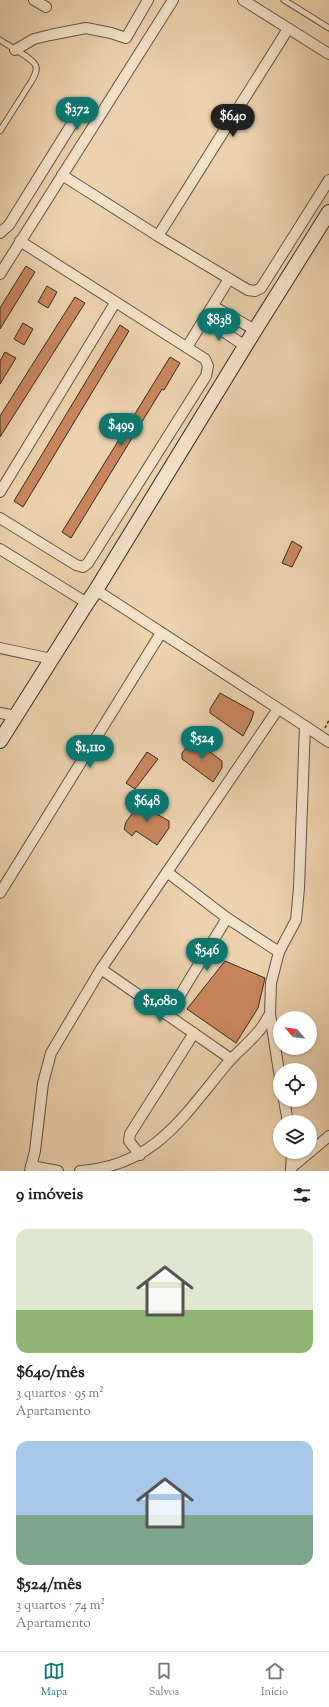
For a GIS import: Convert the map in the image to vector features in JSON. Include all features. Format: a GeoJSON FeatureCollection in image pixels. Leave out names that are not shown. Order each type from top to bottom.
{"type":"FeatureCollection","features":[{"type":"Feature","properties":{"kind":"street"},"geometry":{"type":"LineString","coordinates":[[34,0],[46,7]]}},
{"type":"Feature","properties":{"kind":"street"},"geometry":{"type":"LineString","coordinates":[[16,50],[34,39],[86,28],[111,33],[126,38],[148,0]]}},
{"type":"Feature","properties":{"kind":"street"},"geometry":{"type":"LineString","coordinates":[[0,274],[173,0]]}},
{"type":"Feature","properties":{"kind":"street"},"geometry":{"type":"LineString","coordinates":[[243,0],[329,54]]}},
{"type":"Feature","properties":{"kind":"street"},"geometry":{"type":"LineString","coordinates":[[158,236],[288,29]]}},
{"type":"Feature","properties":{"kind":"street"},"geometry":{"type":"LineString","coordinates":[[0,233],[9,225],[78,114]]}},
{"type":"Feature","properties":{"kind":"street"},"geometry":{"type":"LineString","coordinates":[[62,175],[229,279],[248,290],[255,291],[261,288],[329,180]]}},
{"type":"Feature","properties":{"kind":"street"},"geometry":{"type":"LineString","coordinates":[[0,741],[96,590],[329,212]]}},
{"type":"Feature","properties":{"kind":"street"},"geometry":{"type":"LineString","coordinates":[[0,518],[76,565],[83,567],[88,563],[206,376],[208,366],[205,358],[115,303],[20,241]]}},
{"type":"Feature","properties":{"kind":"street"},"geometry":{"type":"LineString","coordinates":[[187,347],[229,279]]}},
{"type":"Feature","properties":{"kind":"street"},"geometry":{"type":"LineString","coordinates":[[0,492],[115,303]]}},
{"type":"Feature","properties":{"kind":"street"},"geometry":{"type":"LineString","coordinates":[[213,306],[255,330]]}},
{"type":"Feature","properties":{"kind":"street"},"geometry":{"type":"LineString","coordinates":[[205,319],[245,346]]}},
{"type":"Feature","properties":{"kind":"street"},"geometry":{"type":"LineString","coordinates":[[0,549],[87,603]]}},
{"type":"Feature","properties":{"kind":"street"},"geometry":{"type":"LineString","coordinates":[[96,590],[329,742]]}},
{"type":"Feature","properties":{"kind":"street"},"geometry":{"type":"LineString","coordinates":[[0,893],[161,633]]}},
{"type":"Feature","properties":{"kind":"street"},"geometry":{"type":"LineString","coordinates":[[0,648],[52,658]]}},
{"type":"Feature","properties":{"kind":"street"},"geometry":{"type":"LineString","coordinates":[[58,1171],[30,1169],[35,1150],[43,1083],[51,1053],[101,969],[278,709]]}},
{"type":"Feature","properties":{"kind":"street"},"geometry":{"type":"LineString","coordinates":[[0,713],[16,716]]}},
{"type":"Feature","properties":{"kind":"street"},"geometry":{"type":"LineString","coordinates":[[278,1063],[270,1014],[271,982],[279,952],[296,920],[299,888],[304,726]]}},
{"type":"Feature","properties":{"kind":"street"},"geometry":{"type":"LineString","coordinates":[[168,872],[227,918],[279,952]]}},
{"type":"Feature","properties":{"kind":"street"},"geometry":{"type":"LineString","coordinates":[[168,1015],[227,918]]}},
{"type":"Feature","properties":{"kind":"street"},"geometry":{"type":"LineString","coordinates":[[101,969],[231,1059]]}},
{"type":"Feature","properties":{"kind":"street"},"geometry":{"type":"LineString","coordinates":[[80,1171],[110,1166],[140,1155],[163,1138],[178,1123],[231,1059],[259,1031],[270,1014]]}},
{"type":"Feature","properties":{"kind":"street"},"geometry":{"type":"LineString","coordinates":[[140,1155],[130,1141],[130,1134],[194,1033]]}},
{"type":"Feature","properties":{"kind":"street"},"geometry":{"type":"LineString","coordinates":[[317,1146],[329,1136]]}},
{"type":"Feature","properties":{"kind":"street"},"geometry":{"type":"LineString","coordinates":[[291,1169],[292,1159]]}},
{"type":"Feature","properties":{"kind":"street"},"geometry":{"type":"LineString","coordinates":[[291,1169],[302,1159]]}},
{"type":"Feature","properties":{"kind":"lane"},"geometry":{"type":"LineString","coordinates":[[284,0],[329,28]]}},
{"type":"Feature","properties":{"kind":"lane"},"geometry":{"type":"LineString","coordinates":[[0,40],[35,63],[36,74],[0,131]]}},
{"type":"Feature","properties":{"kind":"building"},"geometry":{"type":"Polygon","coordinates":[[[26,266],[35,272],[0,329],[0,308],[26,266]]]}},
{"type":"Feature","properties":{"kind":"building"},"geometry":{"type":"Polygon","coordinates":[[[47,286],[57,292],[48,308],[38,302],[47,286]]]}},
{"type":"Feature","properties":{"kind":"building"},"geometry":{"type":"Polygon","coordinates":[[[75,297],[85,303],[0,437],[0,416],[75,297]]]}},
{"type":"Feature","properties":{"kind":"building"},"geometry":{"type":"Polygon","coordinates":[[[23,323],[33,329],[24,345],[14,339],[23,323]]]}},
{"type":"Feature","properties":{"kind":"building"},"geometry":{"type":"Polygon","coordinates":[[[120,325],[129,331],[23,507],[14,501],[120,325]]]}},
{"type":"Feature","properties":{"kind":"building"},"geometry":{"type":"Polygon","coordinates":[[[5,352],[16,358],[0,384],[0,361],[5,352]]]}},
{"type":"Feature","properties":{"kind":"building"},"geometry":{"type":"Polygon","coordinates":[[[170,357],[180,363],[164,390],[162,389],[71,538],[62,532],[170,357]]]}},
{"type":"Feature","properties":{"kind":"building"},"geometry":{"type":"Polygon","coordinates":[[[292,541],[302,547],[292,567],[282,563],[292,541]]]}},
{"type":"Feature","properties":{"kind":"building"},"geometry":{"type":"Polygon","coordinates":[[[220,693],[254,712],[243,736],[210,713],[210,709],[220,693]]]}},
{"type":"Feature","properties":{"kind":"building"},"geometry":{"type":"Polygon","coordinates":[[[193,739],[222,761],[222,768],[213,782],[182,759],[182,753],[193,739]]]}},
{"type":"Feature","properties":{"kind":"building"},"geometry":{"type":"Polygon","coordinates":[[[147,752],[158,759],[135,789],[126,783],[147,752]]]}},
{"type":"Feature","properties":{"kind":"building"},"geometry":{"type":"Polygon","coordinates":[[[143,799],[152,804],[150,810],[169,821],[169,828],[157,845],[136,831],[132,836],[124,829],[126,822],[143,799]]]}},
{"type":"Feature","properties":{"kind":"building"},"geometry":{"type":"Polygon","coordinates":[[[225,961],[265,978],[258,1008],[236,1043],[187,1009],[225,961]]]}}]}
